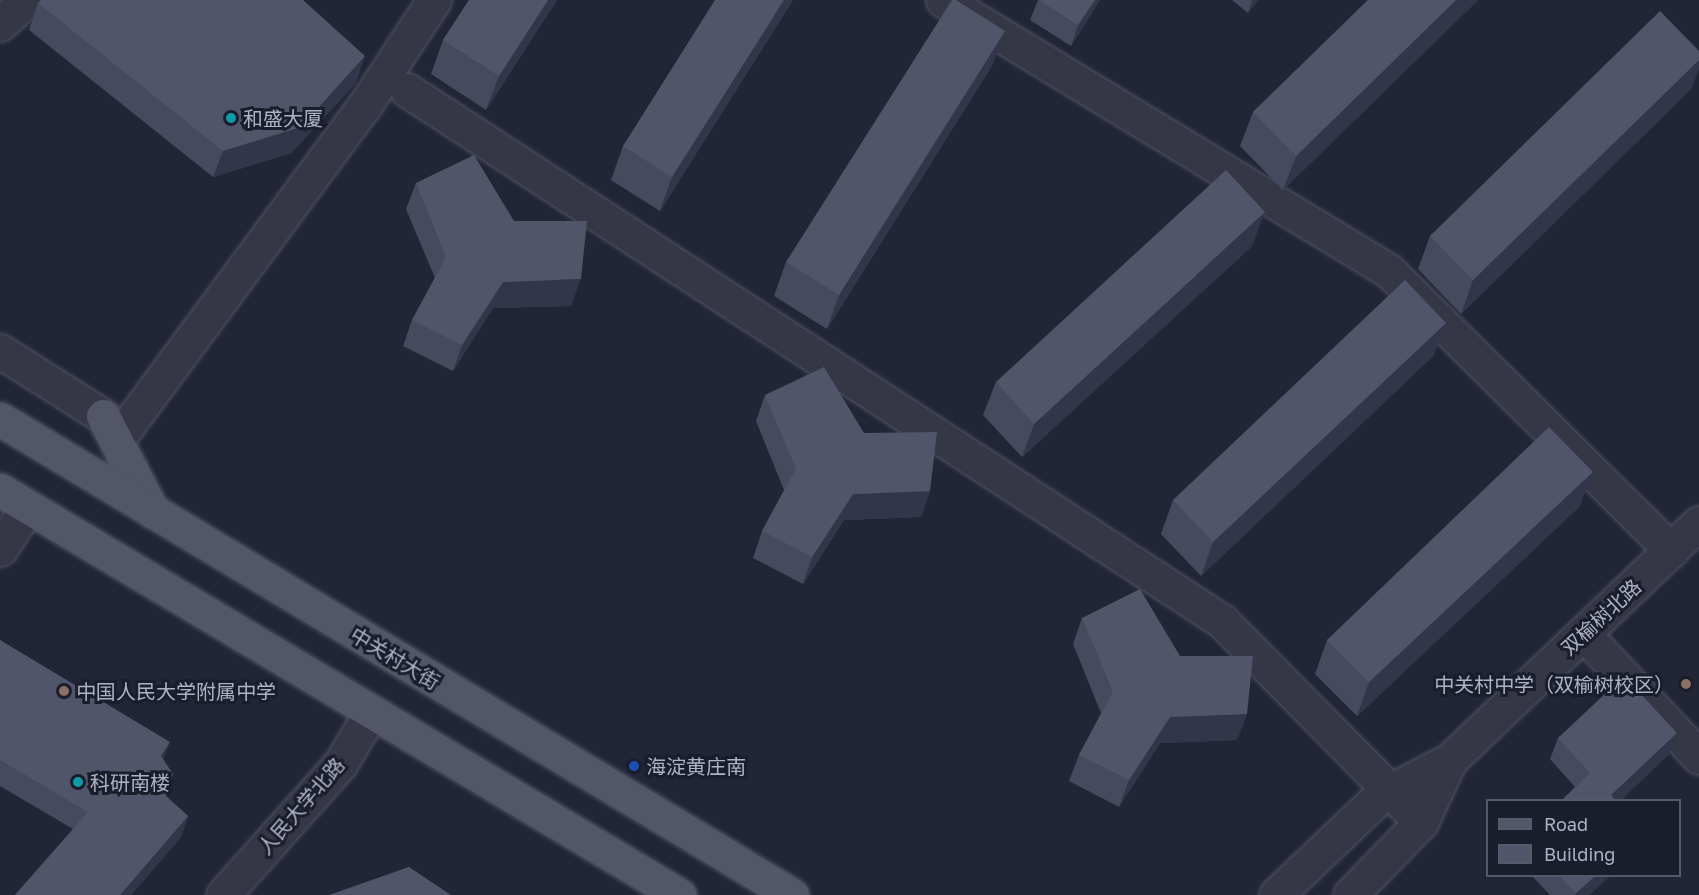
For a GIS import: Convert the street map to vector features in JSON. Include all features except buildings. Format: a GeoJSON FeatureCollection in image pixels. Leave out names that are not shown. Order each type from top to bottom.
{"type":"FeatureCollection","features":[{"type":"Feature","properties":{"kind":"main road","name":"中关村大街"},"geometry":{"type":"LineString","coordinates":[[0,419],[792,895]]}},
{"type":"Feature","properties":{"kind":"main road"},"geometry":{"type":"LineString","coordinates":[[114,422],[153,512]]}},
{"type":"Feature","properties":{"kind":"main road"},"geometry":{"type":"LineString","coordinates":[[0,490],[679,895]]}},
{"type":"Feature","properties":{"kind":"street"},"geometry":{"type":"LineString","coordinates":[[0,24],[27,0]]}},
{"type":"Feature","properties":{"kind":"street"},"geometry":{"type":"LineString","coordinates":[[0,351],[114,422],[365,105],[434,0]]}},
{"type":"Feature","properties":{"kind":"street"},"geometry":{"type":"LineString","coordinates":[[943,0],[1389,271],[1671,550]]}},
{"type":"Feature","properties":{"kind":"street"},"geometry":{"type":"LineString","coordinates":[[407,90],[1222,621],[1421,822]]}},
{"type":"Feature","properties":{"kind":"street"},"geometry":{"type":"LineString","coordinates":[[0,549],[28,507]]}},
{"type":"Feature","properties":{"kind":"street","name":"双榆树北路"},"geometry":{"type":"LineString","coordinates":[[1276,895],[1390,791],[1450,760],[1699,523]]}},
{"type":"Feature","properties":{"kind":"street"},"geometry":{"type":"LineString","coordinates":[[1583,633],[1699,757]]}},
{"type":"Feature","properties":{"kind":"street","name":"人民大学北路"},"geometry":{"type":"LineString","coordinates":[[223,895],[341,764],[371,712]]}},
{"type":"Feature","properties":{"kind":"street","name":"双榆树北路"},"geometry":{"type":"LineString","coordinates":[[1350,895],[1421,822],[1450,760]]}},
{"type":"Feature","properties":{"kind":"place","name":"和盛大厦"},"geometry":{"type":"Point","coordinates":[231,118]}},
{"type":"Feature","properties":{"kind":"place","name":"中关村中学（双榆树校区）"},"geometry":{"type":"Point","coordinates":[1686,684]}},
{"type":"Feature","properties":{"kind":"place","name":"中国人民大学附属中学"},"geometry":{"type":"Point","coordinates":[64,691]}},
{"type":"Feature","properties":{"kind":"place","name":"海淀黄庄南"},"geometry":{"type":"Point","coordinates":[634,766]}},
{"type":"Feature","properties":{"kind":"place","name":"科研南楼"},"geometry":{"type":"Point","coordinates":[78,782]}}]}
